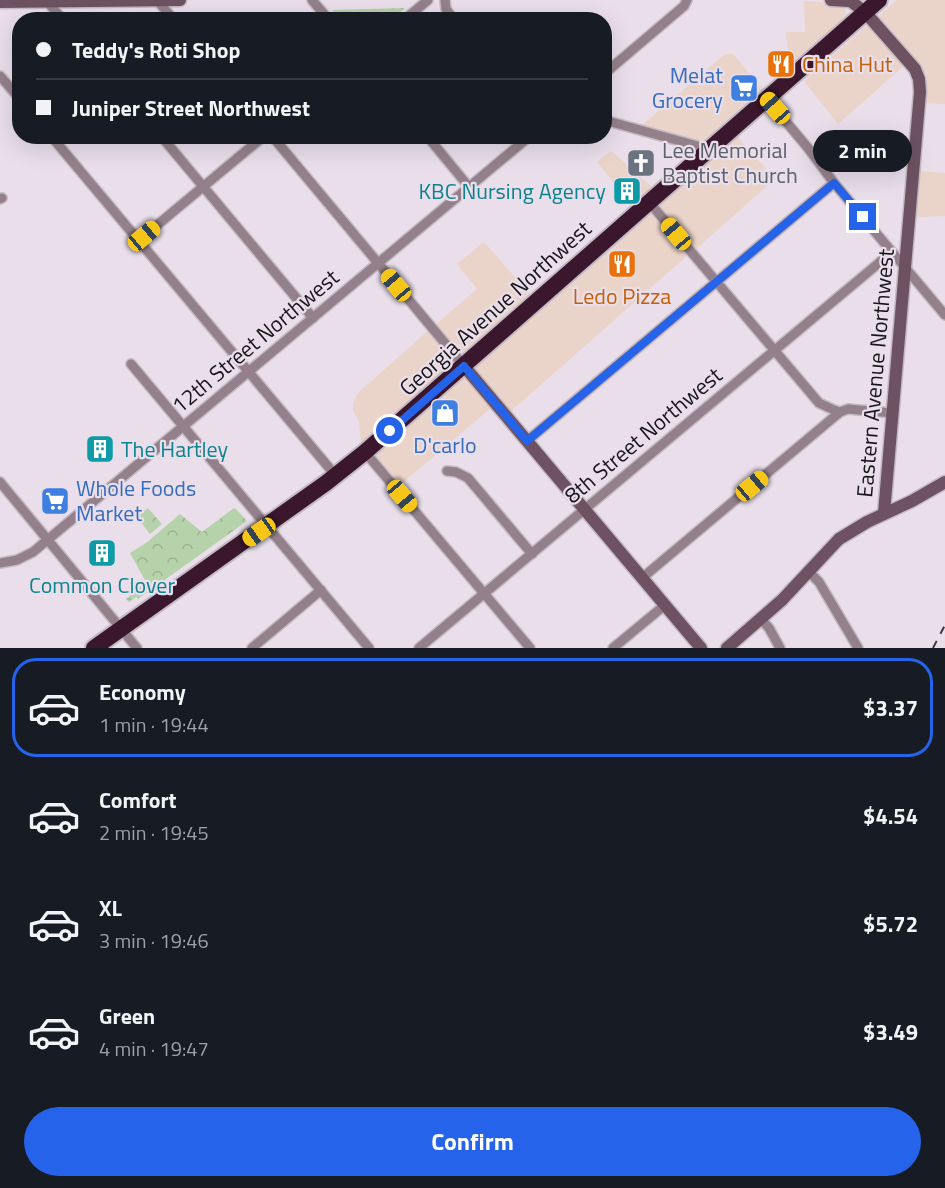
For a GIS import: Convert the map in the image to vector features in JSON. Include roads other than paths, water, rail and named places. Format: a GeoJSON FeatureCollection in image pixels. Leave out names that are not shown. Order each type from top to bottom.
{"type":"FeatureCollection","features":[{"type":"Feature","properties":{"kind":"highway","name":"Georgia Avenue Northwest"},"geometry":{"type":"LineString","coordinates":[[94,648],[336,476],[767,99],[862,6],[879,0]]}},
{"type":"Feature","properties":{"kind":"street"},"geometry":{"type":"LineString","coordinates":[[157,0],[167,12]]}},
{"type":"Feature","properties":{"kind":"street"},"geometry":{"type":"LineString","coordinates":[[0,2],[180,0]]}},
{"type":"Feature","properties":{"kind":"street"},"geometry":{"type":"LineString","coordinates":[[312,0],[322,12]]}},
{"type":"Feature","properties":{"kind":"street"},"geometry":{"type":"LineString","coordinates":[[414,12],[428,0]]}},
{"type":"Feature","properties":{"kind":"street"},"geometry":{"type":"LineString","coordinates":[[612,67],[684,6],[687,0]]}},
{"type":"Feature","properties":{"kind":"street"},"geometry":{"type":"LineString","coordinates":[[831,0],[849,0],[862,6]]}},
{"type":"Feature","properties":{"kind":"street","name":"Eastern Avenue Northwest"},"geometry":{"type":"LineString","coordinates":[[862,6],[915,69],[920,79],[884,513]]}},
{"type":"Feature","properties":{"kind":"street"},"geometry":{"type":"LineString","coordinates":[[0,76],[12,90]]}},
{"type":"Feature","properties":{"kind":"street"},"geometry":{"type":"LineString","coordinates":[[0,94],[9,86]]}},
{"type":"Feature","properties":{"kind":"street"},"geometry":{"type":"LineString","coordinates":[[767,99],[945,315]]}},
{"type":"Feature","properties":{"kind":"street"},"geometry":{"type":"LineString","coordinates":[[612,122],[697,146],[704,154]]}},
{"type":"Feature","properties":{"kind":"street"},"geometry":{"type":"LineString","coordinates":[[58,144],[336,476]]}},
{"type":"Feature","properties":{"kind":"street"},"geometry":{"type":"LineString","coordinates":[[168,144],[313,318]]}},
{"type":"Feature","properties":{"kind":"street"},"geometry":{"type":"LineString","coordinates":[[138,241],[254,144]]}},
{"type":"Feature","properties":{"kind":"street"},"geometry":{"type":"LineString","coordinates":[[279,144],[701,648]]}},
{"type":"Feature","properties":{"kind":"street"},"geometry":{"type":"LineString","coordinates":[[434,144],[469,187]]}},
{"type":"Feature","properties":{"kind":"street","name":"12th Street Northwest"},"geometry":{"type":"LineString","coordinates":[[0,563],[22,558],[33,552],[520,144]]}},
{"type":"Feature","properties":{"kind":"street"},"geometry":{"type":"LineString","coordinates":[[527,441],[834,183]]}},
{"type":"Feature","properties":{"kind":"street"},"geometry":{"type":"LineString","coordinates":[[649,202],[815,399],[840,412]]}},
{"type":"Feature","properties":{"kind":"street","name":"8th Street Northwest"},"geometry":{"type":"LineString","coordinates":[[419,648],[892,252]]}},
{"type":"Feature","properties":{"kind":"street"},"geometry":{"type":"LineString","coordinates":[[131,364],[369,648]]}},
{"type":"Feature","properties":{"kind":"street"},"geometry":{"type":"LineString","coordinates":[[642,578],[840,412],[848,409],[893,413]]}},
{"type":"Feature","properties":{"kind":"street"},"geometry":{"type":"LineString","coordinates":[[365,452],[530,648]]}},
{"type":"Feature","properties":{"kind":"street"},"geometry":{"type":"LineString","coordinates":[[447,471],[456,472],[468,478],[531,554]]}},
{"type":"Feature","properties":{"kind":"street"},"geometry":{"type":"LineString","coordinates":[[0,482],[137,648]]}},
{"type":"Feature","properties":{"kind":"street"},"geometry":{"type":"LineString","coordinates":[[727,648],[787,595],[839,539],[945,482]]}},
{"type":"Feature","properties":{"kind":"street"},"geometry":{"type":"LineString","coordinates":[[808,571],[816,579],[858,648]]}},
{"type":"Feature","properties":{"kind":"street"},"geometry":{"type":"LineString","coordinates":[[258,646],[321,590]]}},
{"type":"Feature","properties":{"kind":"street"},"geometry":{"type":"LineString","coordinates":[[613,648],[665,605]]}},
{"type":"Feature","properties":{"kind":"street"},"geometry":{"type":"LineString","coordinates":[[761,619],[780,648]]}},
{"type":"Feature","properties":{"kind":"railway"},"geometry":{"type":"LineString","coordinates":[[933,648],[945,625]]}},
{"type":"Feature","properties":{"kind":"place","name":"China Hut"},"geometry":{"type":"Point","coordinates":[781,64]}},
{"type":"Feature","properties":{"kind":"place","name":"Melat Grocery"},"geometry":{"type":"Point","coordinates":[744,88]}},
{"type":"Feature","properties":{"kind":"place","name":"Lee Memorial Baptist Church"},"geometry":{"type":"Point","coordinates":[641,163]}},
{"type":"Feature","properties":{"kind":"place","name":"KBC Nursing Agency"},"geometry":{"type":"Point","coordinates":[627,191]}},
{"type":"Feature","properties":{"kind":"place","name":"Ledo Pizza"},"geometry":{"type":"Point","coordinates":[622,264]}},
{"type":"Feature","properties":{"kind":"place","name":"D'carlo"},"geometry":{"type":"Point","coordinates":[445,413]}},
{"type":"Feature","properties":{"kind":"place","name":"The Hartley"},"geometry":{"type":"Point","coordinates":[100,449]}},
{"type":"Feature","properties":{"kind":"place","name":"Whole Foods Market"},"geometry":{"type":"Point","coordinates":[55,501]}},
{"type":"Feature","properties":{"kind":"place","name":"Common Clover"},"geometry":{"type":"Point","coordinates":[102,553]}}]}
